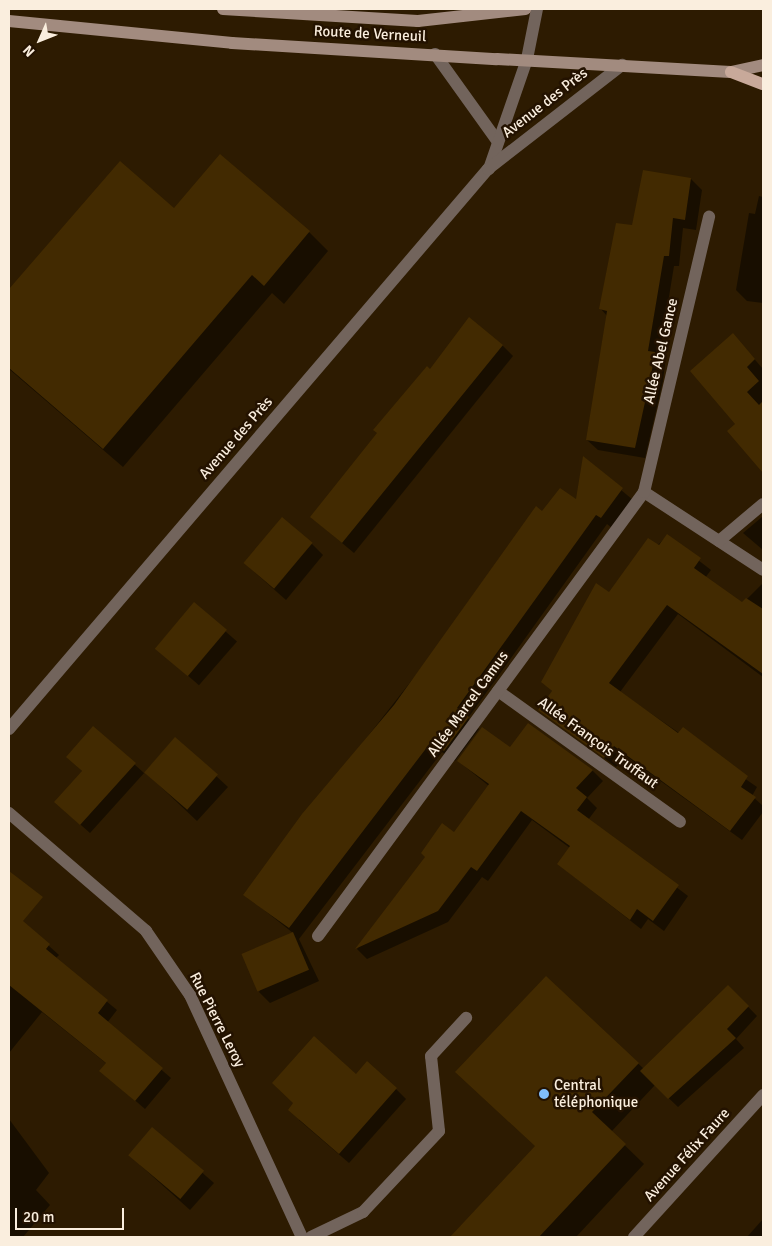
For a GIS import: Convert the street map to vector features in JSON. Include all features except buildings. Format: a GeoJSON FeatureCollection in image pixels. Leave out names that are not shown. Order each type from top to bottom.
{"type":"FeatureCollection","features":[{"type":"Feature","properties":{"kind":"main road","name":"Route de Verneuil"},"geometry":{"type":"LineString","coordinates":[[223,9],[418,21],[525,9]]}},
{"type":"Feature","properties":{"kind":"main road","name":"Route de Verneuil"},"geometry":{"type":"LineString","coordinates":[[9,21],[232,43],[527,58],[731,72],[763,65]]}},
{"type":"Feature","properties":{"kind":"main road"},"geometry":{"type":"LineString","coordinates":[[731,72],[763,84]]}},
{"type":"Feature","properties":{"kind":"street","name":"Avenue des Près"},"geometry":{"type":"LineString","coordinates":[[488,169],[527,58],[536,9]]}},
{"type":"Feature","properties":{"kind":"street"},"geometry":{"type":"LineString","coordinates":[[435,54],[498,142]]}},
{"type":"Feature","properties":{"kind":"street","name":"Avenue des Près"},"geometry":{"type":"LineString","coordinates":[[9,729],[488,169],[622,65]]}},
{"type":"Feature","properties":{"kind":"street","name":"Allée Abel Gance"},"geometry":{"type":"LineString","coordinates":[[644,492],[710,217]]}},
{"type":"Feature","properties":{"kind":"street"},"geometry":{"type":"LineString","coordinates":[[644,492],[763,570]]}},
{"type":"Feature","properties":{"kind":"street","name":"Allée Marcel Camus"},"geometry":{"type":"LineString","coordinates":[[318,936],[644,492]]}},
{"type":"Feature","properties":{"kind":"street"},"geometry":{"type":"LineString","coordinates":[[719,541],[763,504]]}},
{"type":"Feature","properties":{"kind":"street","name":"Allée François Truffaut"},"geometry":{"type":"LineString","coordinates":[[498,691],[680,822]]}},
{"type":"Feature","properties":{"kind":"street","name":"Rue Pierre Leroy"},"geometry":{"type":"LineString","coordinates":[[9,813],[146,931],[190,995],[302,1237]]}},
{"type":"Feature","properties":{"kind":"street"},"geometry":{"type":"LineString","coordinates":[[311,1237],[364,1212],[440,1130],[431,1056],[466,1018]]}},
{"type":"Feature","properties":{"kind":"street","name":"Avenue Félix Faure"},"geometry":{"type":"LineString","coordinates":[[634,1237],[763,1095]]}},
{"type":"Feature","properties":{"kind":"place","name":"Central téléphonique"},"geometry":{"type":"Point","coordinates":[544,1094]}}]}
